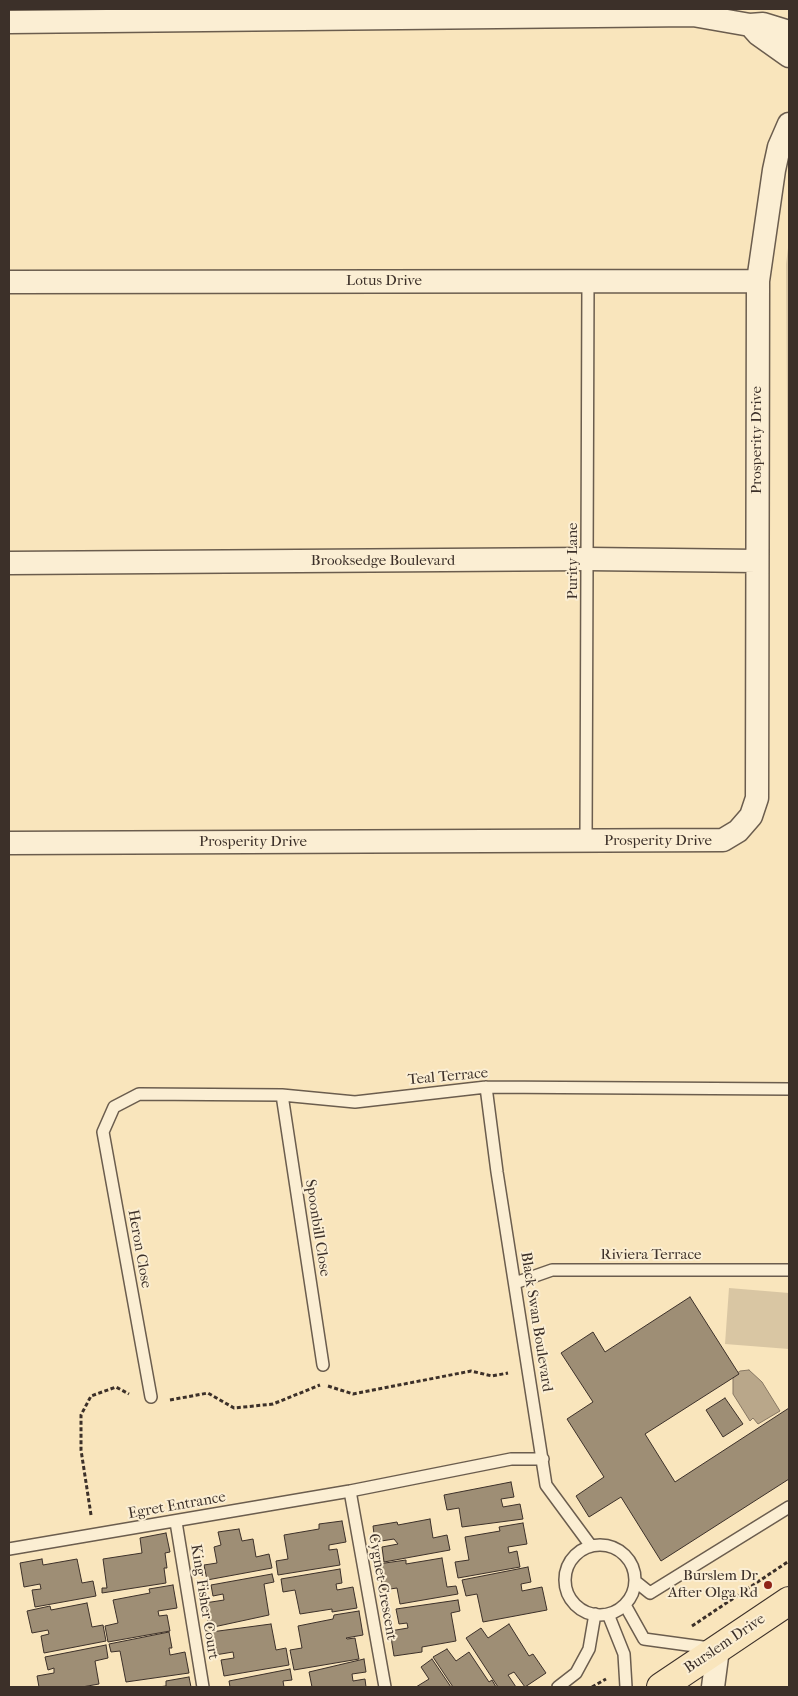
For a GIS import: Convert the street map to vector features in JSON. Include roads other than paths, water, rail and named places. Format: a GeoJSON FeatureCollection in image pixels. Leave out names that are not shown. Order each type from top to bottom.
{"type":"FeatureCollection","features":[{"type":"Feature","properties":{"kind":"main road","name":"Burslem Drive"},"geometry":{"type":"LineString","coordinates":[[661,1687],[789,1601]]}},
{"type":"Feature","properties":{"kind":"street"},"geometry":{"type":"LineString","coordinates":[[9,22],[693,15],[750,25],[764,24],[789,32]]}},
{"type":"Feature","properties":{"kind":"street"},"geometry":{"type":"LineString","coordinates":[[750,25],[758,34],[789,56]]}},
{"type":"Feature","properties":{"kind":"street","name":"Prosperity Drive"},"geometry":{"type":"LineString","coordinates":[[9,843],[724,840],[738,831],[751,816],[757,798],[758,281],[774,170],[779,147],[789,124]]}},
{"type":"Feature","properties":{"kind":"street","name":"Lotus Drive"},"geometry":{"type":"LineString","coordinates":[[9,282],[758,281]]}},
{"type":"Feature","properties":{"kind":"street","name":"Brooksedge Boulevard"},"geometry":{"type":"LineString","coordinates":[[9,563],[756,561]]}},
{"type":"Feature","properties":{"kind":"street"},"geometry":{"type":"LineString","coordinates":[[713,1687],[718,1649]]}},
{"type":"Feature","properties":{"kind":"lane","name":"Purity Lane"},"geometry":{"type":"LineString","coordinates":[[586,841],[588,281]]}},
{"type":"Feature","properties":{"kind":"lane","name":"Teal Terrace"},"geometry":{"type":"LineString","coordinates":[[114,1107],[139,1094],[282,1095],[355,1102],[486,1087],[789,1089]]}},
{"type":"Feature","properties":{"kind":"lane","name":"Black Swan Boulevard"},"geometry":{"type":"LineString","coordinates":[[486,1087],[497,1172],[546,1485],[591,1546]]}},
{"type":"Feature","properties":{"kind":"lane","name":"Spoonbill Close"},"geometry":{"type":"LineString","coordinates":[[282,1095],[324,1365]]}},
{"type":"Feature","properties":{"kind":"lane","name":"Heron Close"},"geometry":{"type":"LineString","coordinates":[[114,1107],[103,1132],[151,1397]]}},
{"type":"Feature","properties":{"kind":"lane","name":"Riviera Terrace"},"geometry":{"type":"LineString","coordinates":[[515,1283],[552,1270],[789,1270]]}},
{"type":"Feature","properties":{"kind":"lane","name":"Egret Entrance"},"geometry":{"type":"LineString","coordinates":[[9,1549],[350,1491],[511,1459],[543,1458]]}},
{"type":"Feature","properties":{"kind":"lane","name":"Cygnet Crescent"},"geometry":{"type":"LineString","coordinates":[[350,1491],[385,1687]]}},
{"type":"Feature","properties":{"kind":"lane"},"geometry":{"type":"LineString","coordinates":[[635,1581],[650,1593],[789,1507]]}},
{"type":"Feature","properties":{"kind":"lane","name":"King Fisher Court"},"geometry":{"type":"LineString","coordinates":[[176,1522],[203,1687]]}},
{"type":"Feature","properties":{"kind":"lane"},"geometry":{"type":"LineString","coordinates":[[602,1545],[622,1552],[629,1560],[635,1581],[631,1598],[617,1611],[608,1614],[594,1614],[583,1610],[574,1603],[568,1593],[565,1581],[572,1559],[580,1551],[591,1546],[602,1545]]}},
{"type":"Feature","properties":{"kind":"lane"},"geometry":{"type":"LineString","coordinates":[[625,1605],[644,1639],[718,1649]]}},
{"type":"Feature","properties":{"kind":"lane"},"geometry":{"type":"LineString","coordinates":[[558,1687],[576,1673],[589,1649],[594,1614]]}},
{"type":"Feature","properties":{"kind":"lane"},"geometry":{"type":"LineString","coordinates":[[608,1614],[624,1654],[626,1687]]}},
{"type":"Feature","properties":{"kind":"place","name":"Burslem Dr After Olga Rd"},"geometry":{"type":"Point","coordinates":[768,1585]}}]}
